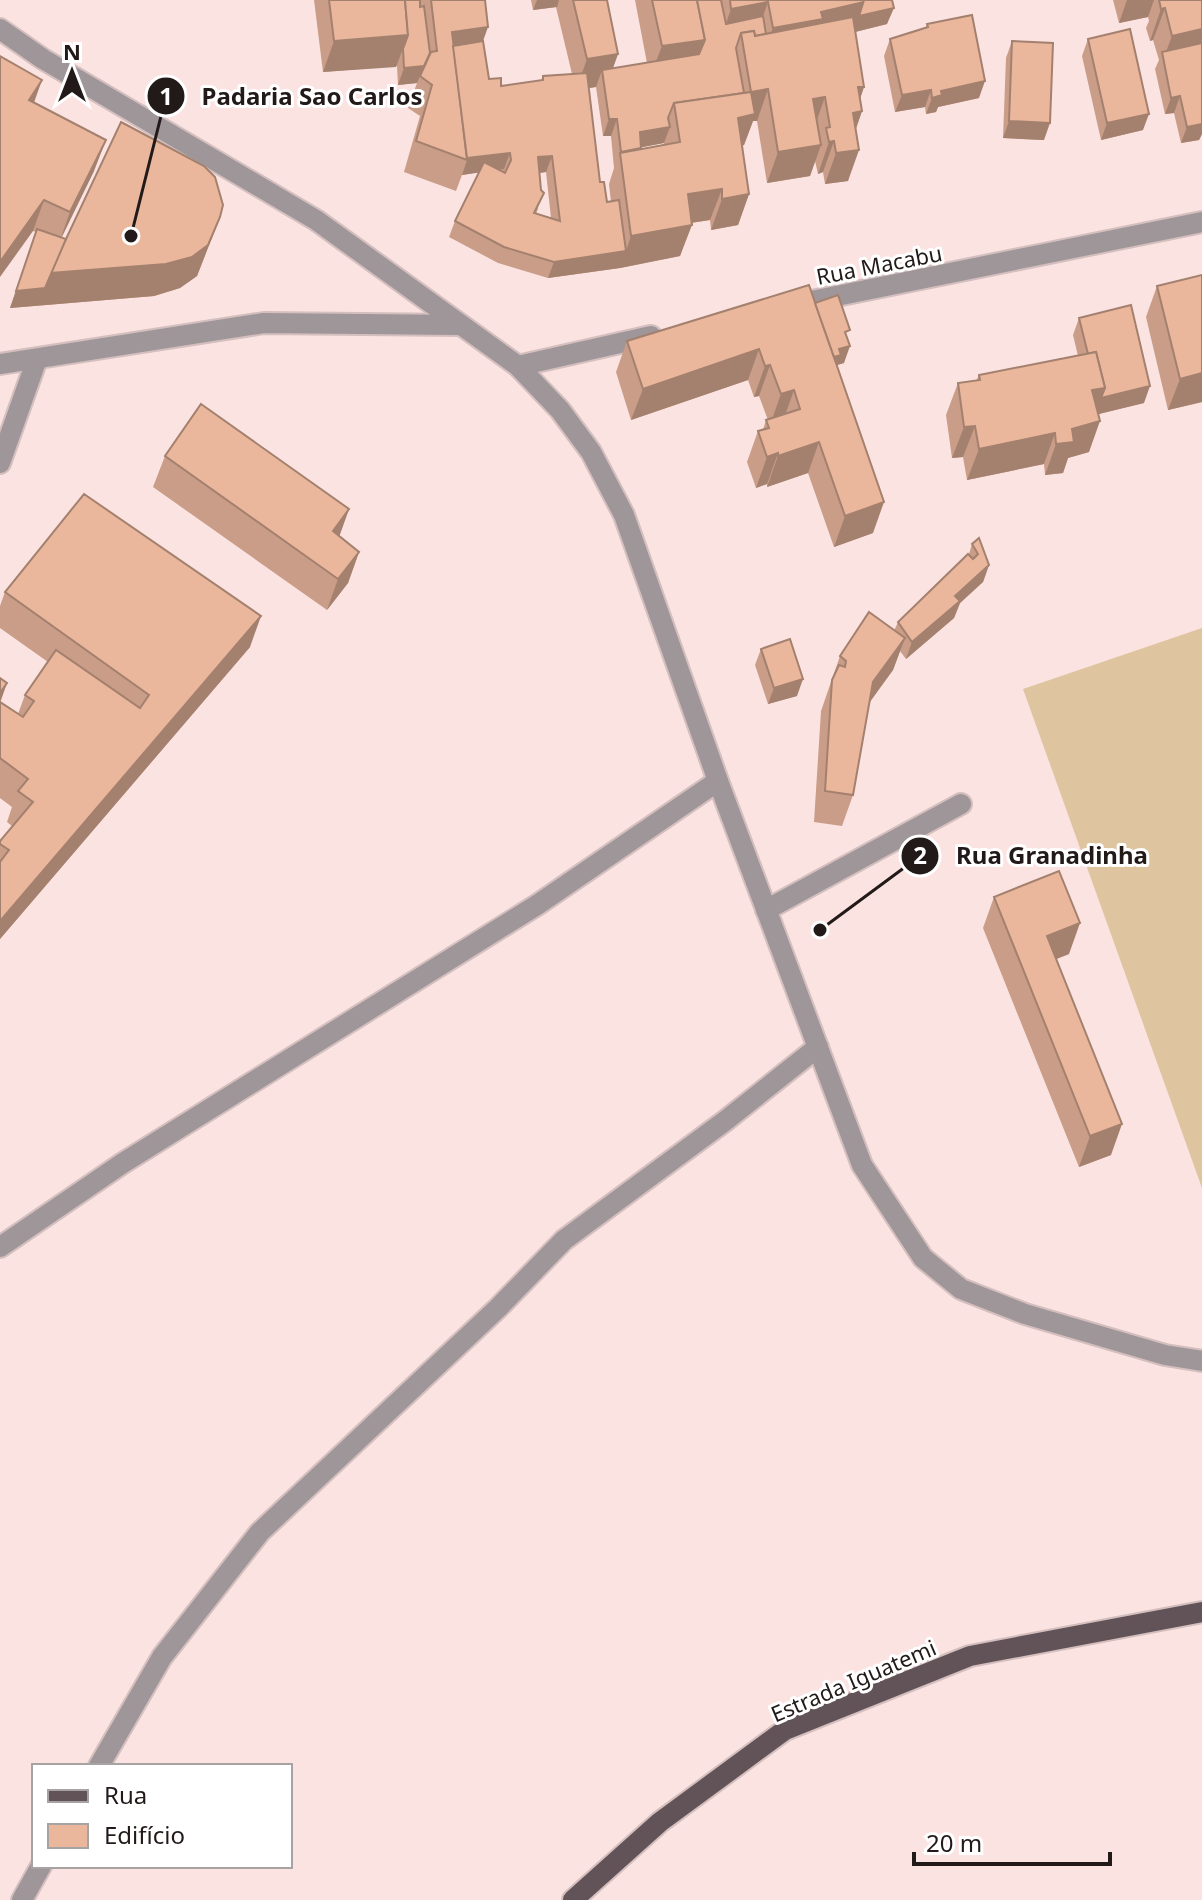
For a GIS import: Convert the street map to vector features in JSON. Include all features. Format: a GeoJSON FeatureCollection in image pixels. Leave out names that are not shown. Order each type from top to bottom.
{"type":"FeatureCollection","features":[{"type":"Feature","properties":{"kind":"main road","name":"Estrada Iguatemi"},"geometry":{"type":"LineString","coordinates":[[573,1900],[660,1822],[785,1730],[970,1656],[1202,1612]]}},
{"type":"Feature","properties":{"kind":"street"},"geometry":{"type":"LineString","coordinates":[[0,29],[43,59],[316,220],[518,366],[560,410],[591,452],[624,515],[718,781],[862,1165],[923,1258],[961,1289],[1025,1314],[1165,1355],[1202,1361]]}},
{"type":"Feature","properties":{"kind":"street","name":"Rua Macabu"},"geometry":{"type":"LineString","coordinates":[[774,309],[1202,222]]}},
{"type":"Feature","properties":{"kind":"street"},"geometry":{"type":"LineString","coordinates":[[0,364],[264,323],[460,325]]}},
{"type":"Feature","properties":{"kind":"street"},"geometry":{"type":"LineString","coordinates":[[518,366],[672,331]]}},
{"type":"Feature","properties":{"kind":"street"},"geometry":{"type":"LineString","coordinates":[[0,463],[37,359]]}},
{"type":"Feature","properties":{"kind":"street"},"geometry":{"type":"LineString","coordinates":[[0,1247],[123,1163],[537,905],[718,781]]}},
{"type":"Feature","properties":{"kind":"street"},"geometry":{"type":"LineString","coordinates":[[766,910],[961,804]]}},
{"type":"Feature","properties":{"kind":"street"},"geometry":{"type":"LineString","coordinates":[[100,1764],[162,1657],[260,1532],[498,1308],[564,1240],[725,1121],[818,1047]]}},
{"type":"Feature","properties":{"kind":"street"},"geometry":{"type":"LineString","coordinates":[[22,1900],[40,1868]]}},
{"type":"Feature","properties":{"kind":"shaded area"},"geometry":{"type":"Polygon","coordinates":[[[1202,628],[1202,1188],[1023,689],[1202,628]]]}},
{"type":"Feature","properties":{"kind":"building"},"geometry":{"type":"Polygon","coordinates":[[[329,0],[405,0],[408,35],[334,41],[329,0]]]}},
{"type":"Feature","properties":{"kind":"building"},"geometry":{"type":"Polygon","coordinates":[[[405,0],[420,0],[420,7],[424,6],[430,53],[424,66],[404,68],[403,49],[408,35],[405,0]]]}},
{"type":"Feature","properties":{"kind":"building"},"geometry":{"type":"Polygon","coordinates":[[[431,0],[485,0],[488,27],[452,32],[467,160],[416,141],[432,85],[420,76],[431,52],[437,51],[431,0]]]}},
{"type":"Feature","properties":{"kind":"building"},"geometry":{"type":"Polygon","coordinates":[[[573,0],[607,0],[618,54],[587,59],[573,0]]]}},
{"type":"Feature","properties":{"kind":"building"},"geometry":{"type":"Polygon","coordinates":[[[652,0],[697,0],[705,40],[662,46],[652,0]]]}},
{"type":"Feature","properties":{"kind":"building"},"geometry":{"type":"Polygon","coordinates":[[[697,0],[721,0],[726,24],[763,16],[766,34],[755,36],[754,31],[741,33],[736,48],[744,93],[674,103],[668,118],[670,127],[640,132],[641,148],[621,152],[617,119],[609,119],[602,70],[699,54],[705,40],[697,0]]]}},
{"type":"Feature","properties":{"kind":"building"},"geometry":{"type":"Polygon","coordinates":[[[730,0],[864,2],[821,12],[823,19],[773,28],[768,2],[731,9],[730,0]]]}},
{"type":"Feature","properties":{"kind":"building"},"geometry":{"type":"Polygon","coordinates":[[[864,0],[892,0],[894,8],[859,16],[864,0]]]}},
{"type":"Feature","properties":{"kind":"building"},"geometry":{"type":"Polygon","coordinates":[[[1159,0],[1202,0],[1202,29],[1172,36],[1165,8],[1161,9],[1159,0]]]}},
{"type":"Feature","properties":{"kind":"building"},"geometry":{"type":"Polygon","coordinates":[[[972,15],[985,81],[941,91],[942,95],[932,98],[931,90],[902,95],[890,39],[928,27],[927,24],[972,15]]]}},
{"type":"Feature","properties":{"kind":"building"},"geometry":{"type":"Polygon","coordinates":[[[853,17],[864,87],[858,87],[862,111],[853,113],[859,150],[836,153],[834,141],[829,142],[826,128],[830,127],[825,97],[813,99],[821,145],[778,152],[768,89],[751,92],[741,33],[754,31],[755,36],[853,17]]]}},
{"type":"Feature","properties":{"kind":"building"},"geometry":{"type":"Polygon","coordinates":[[[1130,29],[1149,114],[1107,123],[1088,39],[1130,29]]]}},
{"type":"Feature","properties":{"kind":"building"},"geometry":{"type":"Polygon","coordinates":[[[483,41],[489,79],[501,78],[501,86],[543,80],[543,76],[587,73],[600,182],[604,182],[607,202],[619,200],[626,251],[554,262],[504,247],[455,221],[484,162],[505,173],[511,160],[510,153],[467,158],[453,46],[483,41]],[[552,156],[538,157],[541,190],[544,193],[534,213],[560,221],[552,156]]]}},
{"type":"Feature","properties":{"kind":"building"},"geometry":{"type":"Polygon","coordinates":[[[1012,41],[1053,43],[1050,123],[1009,121],[1012,41]]]}},
{"type":"Feature","properties":{"kind":"building"},"geometry":{"type":"Polygon","coordinates":[[[1202,43],[1202,124],[1187,127],[1180,96],[1171,98],[1162,52],[1202,43]]]}},
{"type":"Feature","properties":{"kind":"building"},"geometry":{"type":"Polygon","coordinates":[[[0,56],[42,80],[29,100],[106,140],[70,212],[44,200],[0,262],[0,56]]]}},
{"type":"Feature","properties":{"kind":"building"},"geometry":{"type":"Polygon","coordinates":[[[751,92],[755,114],[738,118],[749,194],[722,199],[722,189],[688,194],[692,225],[631,236],[620,153],[680,142],[674,103],[751,92]]]}},
{"type":"Feature","properties":{"kind":"building"},"geometry":{"type":"Polygon","coordinates":[[[121,122],[204,166],[215,177],[223,205],[208,245],[192,257],[166,264],[50,273],[121,122]]]}},
{"type":"Feature","properties":{"kind":"building"},"geometry":{"type":"Polygon","coordinates":[[[37,229],[66,239],[45,288],[16,291],[37,229]]]}},
{"type":"Feature","properties":{"kind":"building"},"geometry":{"type":"Polygon","coordinates":[[[1202,275],[1202,373],[1180,379],[1157,286],[1202,275]]]}},
{"type":"Feature","properties":{"kind":"building"},"geometry":{"type":"Polygon","coordinates":[[[809,285],[884,502],[845,516],[819,442],[767,457],[758,431],[769,428],[766,420],[800,409],[794,390],[781,394],[770,365],[765,366],[759,349],[643,389],[627,341],[809,285]]]}},
{"type":"Feature","properties":{"kind":"building"},"geometry":{"type":"Polygon","coordinates":[[[838,295],[850,330],[845,332],[850,346],[839,349],[841,355],[834,357],[815,303],[838,295]]]}},
{"type":"Feature","properties":{"kind":"building"},"geometry":{"type":"Polygon","coordinates":[[[1131,305],[1150,386],[1101,398],[1105,388],[1096,352],[1088,354],[1079,318],[1131,305]]]}},
{"type":"Feature","properties":{"kind":"building"},"geometry":{"type":"Polygon","coordinates":[[[1096,352],[1105,388],[1092,390],[1100,421],[1072,429],[1074,442],[1056,444],[1055,433],[979,449],[975,426],[964,427],[958,383],[980,380],[979,375],[1096,352]]]}},
{"type":"Feature","properties":{"kind":"building"},"geometry":{"type":"Polygon","coordinates":[[[201,404],[349,509],[333,531],[359,552],[338,579],[165,456],[201,404]]]}},
{"type":"Feature","properties":{"kind":"building"},"geometry":{"type":"Polygon","coordinates":[[[84,494],[261,616],[0,921],[0,862],[9,850],[0,841],[33,802],[18,791],[28,779],[0,758],[0,702],[23,717],[34,701],[25,695],[56,650],[140,708],[149,695],[5,592],[84,494]]]}},
{"type":"Feature","properties":{"kind":"building"},"geometry":{"type":"Polygon","coordinates":[[[979,538],[989,565],[955,596],[960,601],[912,642],[898,622],[968,554],[973,559],[978,554],[972,544],[979,538]]]}},
{"type":"Feature","properties":{"kind":"building"},"geometry":{"type":"Polygon","coordinates":[[[869,612],[905,638],[873,682],[853,795],[825,791],[832,680],[839,665],[845,667],[846,661],[840,656],[869,612]]]}},
{"type":"Feature","properties":{"kind":"building"},"geometry":{"type":"Polygon","coordinates":[[[790,639],[803,679],[774,688],[761,649],[790,639]]]}},
{"type":"Feature","properties":{"kind":"building"},"geometry":{"type":"Polygon","coordinates":[[[0,678],[7,683],[0,693],[0,678]]]}},
{"type":"Feature","properties":{"kind":"building"},"geometry":{"type":"Polygon","coordinates":[[[1059,871],[1080,923],[1047,936],[1122,1124],[1090,1136],[994,897],[1059,871]]]}},
{"type":"Feature","properties":{"kind":"place","name":"Padaria Sao Carlos"},"geometry":{"type":"Point","coordinates":[131,236]}},
{"type":"Feature","properties":{"kind":"place","name":"Rua Granadinha"},"geometry":{"type":"Point","coordinates":[820,930]}}]}
